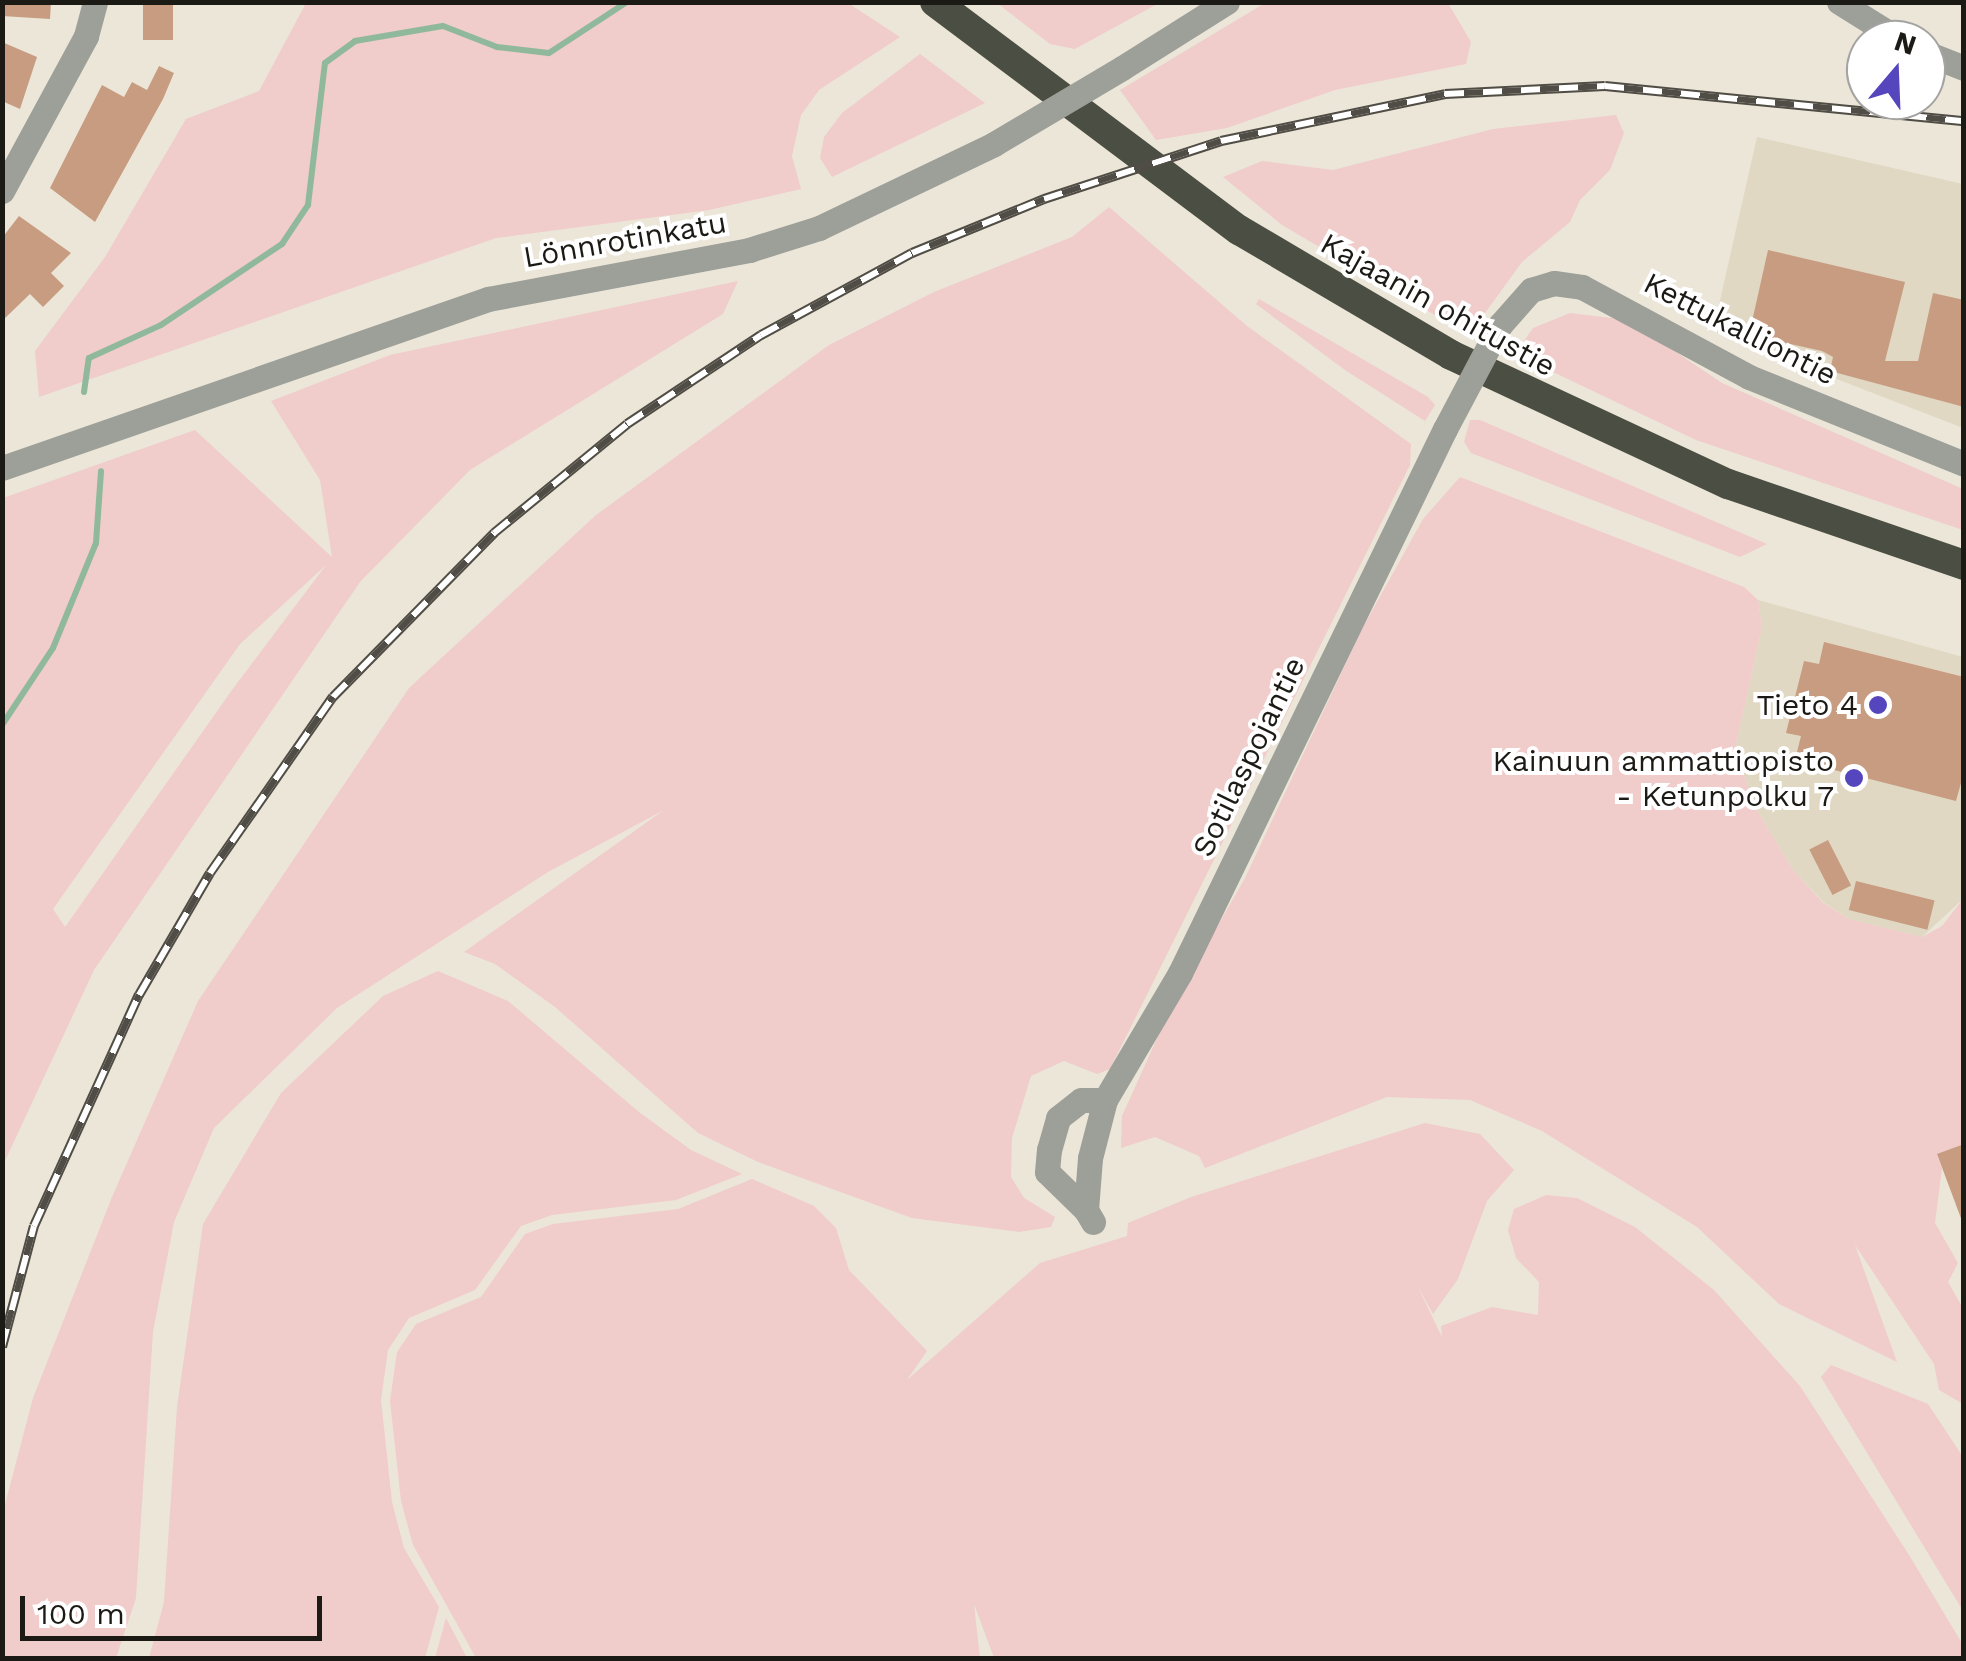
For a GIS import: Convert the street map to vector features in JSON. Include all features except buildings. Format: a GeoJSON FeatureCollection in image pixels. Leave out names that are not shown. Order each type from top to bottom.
{"type":"FeatureCollection","features":[{"type":"Feature","properties":{"kind":"highway","name":"Kajaanin ohitustie"},"geometry":{"type":"LineString","coordinates":[[935,2],[1239,230],[1450,356],[1728,484],[1964,565]]}},
{"type":"Feature","properties":{"kind":"street"},"geometry":{"type":"LineString","coordinates":[[2,191],[86,36],[95,2]]}},
{"type":"Feature","properties":{"kind":"street","name":"Lönnrotinkatu"},"geometry":{"type":"LineString","coordinates":[[2,468],[488,298],[749,250],[819,228],[994,144],[1227,2]]}},
{"type":"Feature","properties":{"kind":"street"},"geometry":{"type":"LineString","coordinates":[[1839,2],[1868,20]]}},
{"type":"Feature","properties":{"kind":"street","name":"Kettukalliontie"},"geometry":{"type":"LineString","coordinates":[[1500,325],[1531,290],[1554,283],[1582,286],[1749,377],[1964,464]]}},
{"type":"Feature","properties":{"kind":"street","name":"Sotilaspojantie"},"geometry":{"type":"LineString","coordinates":[[1105,1100],[1081,1100],[1058,1118],[1049,1150],[1048,1172],[1090,1216],[1105,1100],[1180,973],[1445,429],[1500,325]]}},
{"type":"Feature","properties":{"kind":"shaded area"},"geometry":{"type":"Polygon","coordinates":[[[306,3],[848,3],[900,37],[819,90],[801,115],[792,156],[801,189],[709,210],[496,238],[39,397],[35,351],[105,257],[186,119],[259,91],[306,3]]]}},
{"type":"Feature","properties":{"kind":"shaded area"},"geometry":{"type":"Polygon","coordinates":[[[997,3],[1159,3],[1075,49],[1050,44],[997,3]]]}},
{"type":"Feature","properties":{"kind":"shaded area"},"geometry":{"type":"Polygon","coordinates":[[[1265,3],[1448,3],[1471,42],[1466,64],[1335,90],[1227,128],[1156,140],[1120,90],[1265,3]]]}},
{"type":"Feature","properties":{"kind":"shaded area"},"geometry":{"type":"Polygon","coordinates":[[[920,54],[985,103],[832,177],[820,158],[824,137],[842,113],[920,54]]]}},
{"type":"Feature","properties":{"kind":"shaded area"},"geometry":{"type":"Polygon","coordinates":[[[1616,115],[1624,133],[1610,170],[1580,200],[1570,222],[1522,262],[1469,335],[1282,225],[1223,177],[1262,161],[1333,170],[1493,129],[1616,115]]]}},
{"type":"Feature","properties":{"kind":"shaded area"},"geometry":{"type":"Polygon","coordinates":[[[1757,137],[1963,184],[1963,428],[1713,331],[1757,137]]]}},
{"type":"Feature","properties":{"kind":"shaded area"},"geometry":{"type":"Polygon","coordinates":[[[1109,207],[1247,326],[1411,444],[1410,465],[1110,1069],[1097,1074],[1064,1061],[1031,1076],[1012,1138],[1011,1177],[1024,1198],[1055,1217],[1051,1227],[1019,1232],[912,1218],[758,1162],[698,1133],[555,1007],[495,964],[464,952],[664,810],[548,872],[337,1008],[214,1128],[174,1222],[153,1332],[136,1598],[116,1658],[3,1658],[3,1512],[33,1398],[112,1197],[198,1001],[409,688],[596,515],[829,345],[934,292],[1072,237],[1109,207]]]}},
{"type":"Feature","properties":{"kind":"shaded area"},"geometry":{"type":"Polygon","coordinates":[[[738,281],[723,314],[470,470],[360,582],[94,970],[3,1165],[3,498],[195,430],[332,557],[320,480],[271,401],[390,355],[738,281]],[[326,565],[240,644],[53,909],[65,927],[232,690],[326,565]]]}},
{"type":"Feature","properties":{"kind":"shaded area"},"geometry":{"type":"Polygon","coordinates":[[[1259,299],[1428,397],[1435,405],[1425,421],[1345,370],[1256,304],[1259,299]]]}},
{"type":"Feature","properties":{"kind":"shaded area"},"geometry":{"type":"Polygon","coordinates":[[[1570,313],[1628,320],[1722,383],[1963,489],[1963,530],[1696,440],[1515,354],[1533,328],[1570,313]]]}},
{"type":"Feature","properties":{"kind":"shaded area"},"geometry":{"type":"Polygon","coordinates":[[[1470,420],[1480,420],[1767,544],[1740,557],[1471,453],[1464,442],[1470,420]]]}},
{"type":"Feature","properties":{"kind":"shaded area"},"geometry":{"type":"Polygon","coordinates":[[[1460,477],[1744,587],[1758,600],[1762,627],[1735,749],[1755,807],[1793,870],[1823,903],[1849,919],[1922,937],[1942,926],[1963,899],[1963,1144],[1937,1155],[1942,1168],[1935,1223],[1958,1263],[1948,1282],[1963,1308],[1963,1404],[1939,1390],[1934,1364],[1855,1245],[1897,1362],[1779,1304],[1697,1227],[1542,1131],[1470,1100],[1387,1097],[1205,1168],[1199,1156],[1155,1137],[1121,1148],[1122,1116],[1173,1003],[1245,878],[1362,629],[1423,519],[1460,477]]]}},
{"type":"Feature","properties":{"kind":"shaded area","name":"Kainuun ammattiopisto - Ketunpolku 7"},"geometry":{"type":"Polygon","coordinates":[[[1758,600],[1963,657],[1963,899],[1922,937],[1849,919],[1824,903],[1793,870],[1755,807],[1735,749],[1762,627],[1758,600]]]}},
{"type":"Feature","properties":{"kind":"shaded area"},"geometry":{"type":"Polygon","coordinates":[[[438,971],[508,1001],[639,1112],[691,1150],[742,1174],[676,1200],[552,1215],[521,1226],[475,1290],[409,1318],[388,1350],[381,1400],[392,1502],[404,1548],[439,1607],[425,1658],[149,1658],[164,1602],[177,1407],[203,1224],[281,1093],[383,996],[438,971]]]}},
{"type":"Feature","properties":{"kind":"shaded area"},"geometry":{"type":"Polygon","coordinates":[[[1425,1123],[1480,1134],[1514,1170],[1487,1201],[1458,1279],[1433,1314],[1417,1285],[1442,1337],[1441,1326],[1492,1307],[1538,1315],[1539,1282],[1516,1258],[1508,1230],[1514,1209],[1546,1195],[1577,1198],[1635,1227],[1714,1290],[1800,1386],[1963,1645],[1963,1658],[994,1658],[974,1604],[980,1658],[476,1658],[413,1545],[401,1501],[390,1401],[397,1352],[416,1324],[481,1297],[525,1234],[553,1224],[678,1209],[752,1179],[814,1206],[836,1228],[849,1270],[927,1351],[907,1380],[1040,1263],[1127,1236],[1128,1223],[1191,1197],[1425,1123]]]}},
{"type":"Feature","properties":{"kind":"shaded area"},"geometry":{"type":"Polygon","coordinates":[[[1831,1365],[1928,1404],[1963,1457],[1963,1611],[1821,1377],[1831,1365]]]}},
{"type":"Feature","properties":{"kind":"shaded area"},"geometry":{"type":"Polygon","coordinates":[[[446,1618],[467,1658],[435,1658],[446,1618]]]}},
{"type":"Feature","properties":{"kind":"waterway"},"geometry":{"type":"LineString","coordinates":[[84,392],[89,358],[161,325],[282,244],[308,205],[325,63],[355,41],[443,26],[497,47],[549,53],[627,2]]}},
{"type":"Feature","properties":{"kind":"waterway"},"geometry":{"type":"LineString","coordinates":[[2,725],[53,648],[96,543],[101,471]]}},
{"type":"Feature","properties":{"kind":"railway"},"geometry":{"type":"LineString","coordinates":[[2,1347],[34,1226],[139,995],[210,873],[333,697],[494,533],[627,424],[761,335],[912,253],[1044,199],[1221,141],[1445,94],[1605,86],[1964,121]]}},
{"type":"Feature","properties":{"kind":"place","name":"Tieto 4"},"geometry":{"type":"Point","coordinates":[1878,705]}},
{"type":"Feature","properties":{"kind":"place","name":"Kainuun ammattiopisto - Ketunpolku 7"},"geometry":{"type":"Point","coordinates":[1854,778]}}]}
